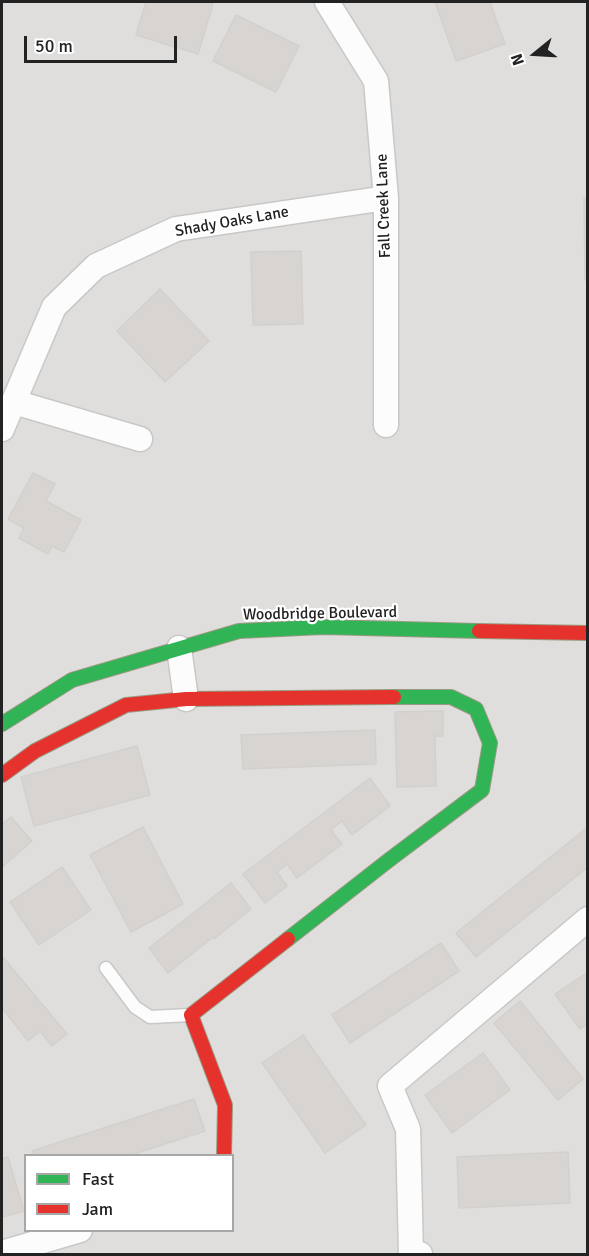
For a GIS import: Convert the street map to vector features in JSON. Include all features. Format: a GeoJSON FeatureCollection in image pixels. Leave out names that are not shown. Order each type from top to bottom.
{"type":"FeatureCollection","features":[{"type":"Feature","properties":{"kind":"street","name":"Fall Creek Lane"},"geometry":{"type":"LineString","coordinates":[[327,2],[376,81],[386,198],[386,425]]}},
{"type":"Feature","properties":{"kind":"street","name":"Shady Oaks Lane"},"geometry":{"type":"LineString","coordinates":[[2,429],[54,308],[96,266],[176,229],[386,198]]}},
{"type":"Feature","properties":{"kind":"street"},"geometry":{"type":"LineString","coordinates":[[14,402],[140,439]]}},
{"type":"Feature","properties":{"kind":"street","name":"Woodbridge Boulevard"},"geometry":{"type":"LineString","coordinates":[[2,724],[72,680],[239,631],[323,627],[588,633]]}},
{"type":"Feature","properties":{"kind":"street"},"geometry":{"type":"LineString","coordinates":[[178,648],[186,699]]}},
{"type":"Feature","properties":{"kind":"street"},"geometry":{"type":"LineString","coordinates":[[2,775],[35,751],[126,705],[186,699],[451,697],[476,709],[490,743],[482,790],[191,1015],[225,1105],[224,1154]]}},
{"type":"Feature","properties":{"kind":"street"},"geometry":{"type":"LineString","coordinates":[[420,1254],[411,1254],[408,1129],[390,1086],[588,919]]}},
{"type":"Feature","properties":{"kind":"street"},"geometry":{"type":"LineString","coordinates":[[2,1253],[73,1232]]}},
{"type":"Feature","properties":{"kind":"lane"},"geometry":{"type":"LineString","coordinates":[[106,968],[135,1007],[150,1017],[191,1015]]}},
{"type":"Feature","properties":{"kind":"shaded area"},"geometry":{"type":"Polygon","coordinates":[[[2,2],[587,2],[587,1254],[2,1254],[2,2]]]}},
{"type":"Feature","properties":{"kind":"building"},"geometry":{"type":"Polygon","coordinates":[[[146,2],[213,4],[198,54],[136,35],[146,2]]]}},
{"type":"Feature","properties":{"kind":"building"},"geometry":{"type":"Polygon","coordinates":[[[435,2],[490,2],[505,44],[456,61],[435,2]]]}},
{"type":"Feature","properties":{"kind":"building"},"geometry":{"type":"Polygon","coordinates":[[[236,15],[299,46],[276,92],[213,61],[236,15]]]}},
{"type":"Feature","properties":{"kind":"building"},"geometry":{"type":"Polygon","coordinates":[[[584,198],[588,198],[588,280],[585,280],[584,198]]]}},
{"type":"Feature","properties":{"kind":"building"},"geometry":{"type":"Polygon","coordinates":[[[301,251],[303,324],[253,325],[251,252],[301,251]]]}},
{"type":"Feature","properties":{"kind":"building"},"geometry":{"type":"Polygon","coordinates":[[[160,289],[209,341],[165,382],[117,331],[160,289]]]}},
{"type":"Feature","properties":{"kind":"building"},"geometry":{"type":"Polygon","coordinates":[[[33,473],[55,484],[46,501],[81,520],[64,552],[52,546],[48,554],[19,538],[24,528],[8,519],[33,473]]]}},
{"type":"Feature","properties":{"kind":"building"},"geometry":{"type":"Polygon","coordinates":[[[443,711],[443,736],[435,736],[436,786],[397,787],[395,712],[443,711]]]}},
{"type":"Feature","properties":{"kind":"building"},"geometry":{"type":"Polygon","coordinates":[[[375,730],[376,764],[243,769],[241,735],[375,730]]]}},
{"type":"Feature","properties":{"kind":"building"},"geometry":{"type":"Polygon","coordinates":[[[137,746],[150,795],[34,826],[21,777],[137,746]]]}},
{"type":"Feature","properties":{"kind":"building"},"geometry":{"type":"Polygon","coordinates":[[[370,778],[390,806],[352,835],[342,821],[331,830],[342,844],[297,878],[287,864],[277,872],[287,886],[265,903],[243,874],[370,778]]]}},
{"type":"Feature","properties":{"kind":"building"},"geometry":{"type":"Polygon","coordinates":[[[11,817],[32,841],[2,867],[2,825],[11,817]]]}},
{"type":"Feature","properties":{"kind":"building"},"geometry":{"type":"Polygon","coordinates":[[[143,827],[183,904],[131,932],[90,855],[143,827]]]}},
{"type":"Feature","properties":{"kind":"building"},"geometry":{"type":"Polygon","coordinates":[[[588,827],[588,867],[476,957],[456,933],[588,827]]]}},
{"type":"Feature","properties":{"kind":"building"},"geometry":{"type":"Polygon","coordinates":[[[62,867],[91,910],[39,945],[10,902],[62,867]]]}},
{"type":"Feature","properties":{"kind":"building"},"geometry":{"type":"Polygon","coordinates":[[[231,883],[251,909],[168,973],[149,948],[231,883]]]}},
{"type":"Feature","properties":{"kind":"building"},"geometry":{"type":"Polygon","coordinates":[[[441,943],[459,971],[350,1043],[332,1015],[441,943]]]}},
{"type":"Feature","properties":{"kind":"building"},"geometry":{"type":"Polygon","coordinates":[[[2,956],[67,1034],[52,1046],[40,1031],[28,1041],[2,1008],[2,956]]]}},
{"type":"Feature","properties":{"kind":"building"},"geometry":{"type":"Polygon","coordinates":[[[588,972],[588,1024],[580,1029],[555,994],[588,972]]]}},
{"type":"Feature","properties":{"kind":"building"},"geometry":{"type":"Polygon","coordinates":[[[520,1001],[583,1079],[558,1100],[494,1023],[520,1001]]]}},
{"type":"Feature","properties":{"kind":"building"},"geometry":{"type":"Polygon","coordinates":[[[303,1035],[366,1125],[325,1153],[262,1063],[303,1035]]]}},
{"type":"Feature","properties":{"kind":"building"},"geometry":{"type":"Polygon","coordinates":[[[483,1053],[510,1090],[452,1133],[425,1095],[483,1053]]]}},
{"type":"Feature","properties":{"kind":"building"},"geometry":{"type":"Polygon","coordinates":[[[194,1099],[205,1131],[134,1154],[33,1154],[32,1151],[194,1099]]]}},
{"type":"Feature","properties":{"kind":"building"},"geometry":{"type":"Polygon","coordinates":[[[568,1152],[570,1203],[459,1208],[457,1157],[568,1152]]]}},
{"type":"Feature","properties":{"kind":"building"},"geometry":{"type":"Polygon","coordinates":[[[8,1157],[24,1211],[2,1217],[2,1159],[8,1157]]]}},
{"type":"Feature","properties":{"kind":"traffic: fast"},"geometry":{"type":"LineString","coordinates":[[2,724],[72,680],[239,631],[323,627],[479,631]]}},
{"type":"Feature","properties":{"kind":"traffic: fast"},"geometry":{"type":"LineString","coordinates":[[288,939],[482,790],[490,743],[476,709],[451,697],[394,697]]}},
{"type":"Feature","properties":{"kind":"traffic: jam"},"geometry":{"type":"LineString","coordinates":[[479,631],[588,633]]}},
{"type":"Feature","properties":{"kind":"traffic: jam"},"geometry":{"type":"LineString","coordinates":[[2,775],[35,751],[126,705],[186,699],[394,697]]}},
{"type":"Feature","properties":{"kind":"traffic: jam"},"geometry":{"type":"LineString","coordinates":[[224,1154],[225,1105],[191,1015],[288,939]]}}]}
